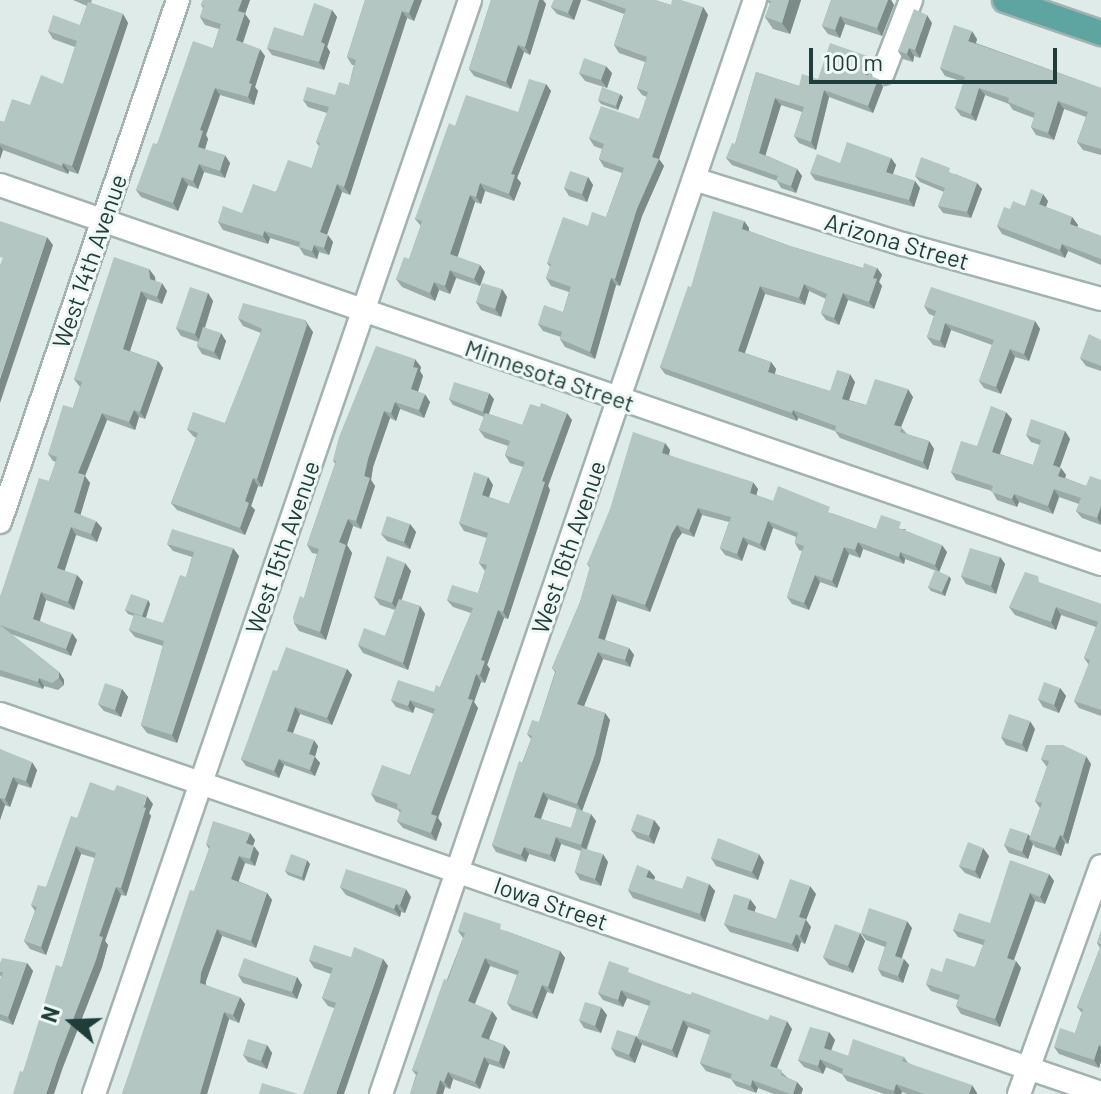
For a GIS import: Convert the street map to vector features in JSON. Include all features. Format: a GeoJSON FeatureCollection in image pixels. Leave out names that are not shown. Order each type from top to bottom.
{"type":"FeatureCollection","features":[{"type":"Feature","properties":{"kind":"main road"},"geometry":{"type":"LineString","coordinates":[[1005,0],[1101,33]]}},
{"type":"Feature","properties":{"kind":"street","name":"West 14th Avenue"},"geometry":{"type":"LineString","coordinates":[[0,522],[178,0]]}},
{"type":"Feature","properties":{"kind":"street","name":"West 15th Avenue"},"geometry":{"type":"LineString","coordinates":[[94,1094],[470,0]]}},
{"type":"Feature","properties":{"kind":"street","name":"West 16th Avenue"},"geometry":{"type":"LineString","coordinates":[[381,1094],[755,0]]}},
{"type":"Feature","properties":{"kind":"street"},"geometry":{"type":"LineString","coordinates":[[883,73],[911,0]]}},
{"type":"Feature","properties":{"kind":"street","name":"Arizona Street"},"geometry":{"type":"LineString","coordinates":[[694,179],[903,244],[1101,299]]}},
{"type":"Feature","properties":{"kind":"street","name":"Minnesota Street"},"geometry":{"type":"LineString","coordinates":[[0,185],[1101,564]]}},
{"type":"Feature","properties":{"kind":"street","name":"Iowa Street"},"geometry":{"type":"LineString","coordinates":[[0,714],[1101,1093]]}},
{"type":"Feature","properties":{"kind":"street"},"geometry":{"type":"LineString","coordinates":[[1019,1094],[1101,866]]}},
{"type":"Feature","properties":{"kind":"building"},"geometry":{"type":"Polygon","coordinates":[[[203,0],[242,0],[238,11],[245,13],[236,40],[260,49],[249,83],[252,84],[248,97],[215,88],[200,130],[203,131],[198,147],[225,155],[220,171],[199,164],[193,181],[182,177],[173,203],[136,190],[153,143],[157,144],[193,41],[213,48],[221,24],[200,17],[203,0]]]}},
{"type":"Feature","properties":{"kind":"building"},"geometry":{"type":"Polygon","coordinates":[[[365,0],[414,0],[409,13],[402,11],[344,187],[337,184],[320,232],[328,235],[324,248],[314,245],[312,251],[299,247],[300,242],[264,231],[263,236],[218,222],[223,206],[242,213],[253,184],[276,192],[288,160],[312,168],[320,143],[316,142],[329,107],[303,100],[307,87],[335,95],[339,82],[349,85],[356,60],[347,57],[365,0]]]}},
{"type":"Feature","properties":{"kind":"building"},"geometry":{"type":"Polygon","coordinates":[[[491,0],[539,0],[525,47],[518,45],[506,82],[469,69],[491,0]]]}},
{"type":"Feature","properties":{"kind":"building"},"geometry":{"type":"Polygon","coordinates":[[[554,0],[573,0],[568,13],[551,7],[554,0]]]}},
{"type":"Feature","properties":{"kind":"building"},"geometry":{"type":"Polygon","coordinates":[[[601,0],[655,0],[671,5],[672,0],[681,0],[703,7],[652,157],[659,159],[637,209],[615,279],[611,278],[590,352],[560,339],[562,332],[538,324],[544,305],[563,312],[571,287],[546,278],[551,264],[547,263],[563,217],[588,226],[592,212],[606,217],[624,168],[599,159],[604,144],[589,138],[601,106],[639,119],[648,92],[637,88],[647,57],[614,45],[626,9],[601,0]]]}},
{"type":"Feature","properties":{"kind":"building"},"geometry":{"type":"Polygon","coordinates":[[[767,0],[789,0],[782,23],[765,17],[771,1],[767,0]]]}},
{"type":"Feature","properties":{"kind":"building"},"geometry":{"type":"Polygon","coordinates":[[[831,0],[888,0],[877,28],[840,16],[835,30],[822,26],[831,0]]]}},
{"type":"Feature","properties":{"kind":"building"},"geometry":{"type":"Polygon","coordinates":[[[88,2],[123,14],[72,166],[63,163],[62,166],[0,143],[0,121],[4,122],[12,99],[30,105],[41,75],[63,84],[77,41],[48,31],[53,15],[80,25],[88,2]]]}},
{"type":"Feature","properties":{"kind":"building"},"geometry":{"type":"Polygon","coordinates":[[[314,3],[332,10],[321,42],[325,44],[319,62],[267,48],[274,27],[303,36],[314,3]]]}},
{"type":"Feature","properties":{"kind":"building"},"geometry":{"type":"Polygon","coordinates":[[[914,9],[927,15],[915,50],[909,48],[907,54],[898,51],[914,9]]]}},
{"type":"Feature","properties":{"kind":"building"},"geometry":{"type":"Polygon","coordinates":[[[954,25],[972,31],[968,41],[1101,88],[1101,149],[1077,142],[1088,112],[1058,101],[1048,133],[1031,127],[1035,113],[1008,102],[1009,98],[979,88],[971,114],[955,108],[965,77],[940,68],[954,25]]]}},
{"type":"Feature","properties":{"kind":"building"},"geometry":{"type":"Polygon","coordinates":[[[830,43],[867,56],[862,73],[878,79],[868,106],[824,90],[811,142],[794,136],[804,107],[775,98],[759,153],[797,169],[791,186],[776,181],[778,176],[726,158],[732,143],[735,144],[756,72],[799,86],[802,74],[818,79],[830,43]]]}},
{"type":"Feature","properties":{"kind":"building"},"geometry":{"type":"Polygon","coordinates":[[[584,58],[606,66],[601,80],[579,73],[584,58]]]}},
{"type":"Feature","properties":{"kind":"building"},"geometry":{"type":"Polygon","coordinates":[[[529,79],[546,84],[511,174],[515,175],[509,194],[480,183],[476,197],[470,195],[450,254],[480,265],[474,279],[450,270],[445,286],[434,282],[430,293],[396,279],[404,257],[409,259],[422,221],[415,219],[449,123],[455,126],[466,95],[518,112],[529,79]]]}},
{"type":"Feature","properties":{"kind":"building"},"geometry":{"type":"Polygon","coordinates":[[[602,87],[620,94],[616,106],[598,100],[602,87]]]}},
{"type":"Feature","properties":{"kind":"building"},"geometry":{"type":"Polygon","coordinates":[[[847,142],[891,158],[886,172],[915,181],[909,200],[810,173],[817,154],[840,163],[847,142]]]}},
{"type":"Feature","properties":{"kind":"building"},"geometry":{"type":"Polygon","coordinates":[[[921,157],[977,183],[967,212],[938,206],[945,188],[915,176],[921,157]]]}},
{"type":"Feature","properties":{"kind":"building"},"geometry":{"type":"Polygon","coordinates":[[[570,171],[588,177],[582,194],[564,188],[570,171]]]}},
{"type":"Feature","properties":{"kind":"building"},"geometry":{"type":"Polygon","coordinates":[[[1031,189],[1043,194],[1039,204],[1072,217],[1070,224],[1101,236],[1101,259],[1062,244],[1060,250],[997,226],[1004,207],[1010,209],[1013,201],[1025,206],[1031,189]]]}},
{"type":"Feature","properties":{"kind":"building"},"geometry":{"type":"Polygon","coordinates":[[[713,211],[744,221],[742,229],[790,246],[863,268],[864,263],[877,268],[873,278],[877,279],[869,302],[843,293],[834,318],[821,313],[827,294],[804,284],[799,298],[760,286],[738,351],[771,362],[768,372],[830,391],[837,370],[850,374],[842,399],[866,405],[875,379],[908,389],[894,425],[902,427],[900,432],[929,441],[923,462],[835,431],[836,426],[793,410],[792,413],[660,367],[688,286],[691,287],[713,211]]]}},
{"type":"Feature","properties":{"kind":"building"},"geometry":{"type":"Polygon","coordinates":[[[0,221],[47,237],[0,379],[0,265],[3,258],[0,257],[0,221]]]}},
{"type":"Feature","properties":{"kind":"building"},"geometry":{"type":"Polygon","coordinates":[[[114,257],[149,269],[150,279],[162,283],[157,297],[141,291],[123,349],[158,361],[140,412],[134,410],[129,422],[102,413],[78,473],[85,475],[74,512],[96,521],[91,534],[71,527],[57,568],[77,575],[68,602],[41,592],[33,619],[72,633],[66,649],[0,625],[0,597],[39,478],[49,481],[57,457],[48,454],[63,405],[73,408],[82,382],[74,379],[114,257]]]}},
{"type":"Feature","properties":{"kind":"building"},"geometry":{"type":"Polygon","coordinates":[[[482,283],[502,289],[495,309],[476,302],[482,283]]]}},
{"type":"Feature","properties":{"kind":"building"},"geometry":{"type":"Polygon","coordinates":[[[190,287],[208,293],[195,334],[176,328],[190,287]]]}},
{"type":"Feature","properties":{"kind":"building"},"geometry":{"type":"Polygon","coordinates":[[[931,287],[1035,321],[1024,354],[1010,349],[996,387],[979,381],[994,340],[945,323],[940,341],[927,337],[936,311],[924,306],[931,287]]]}},
{"type":"Feature","properties":{"kind":"building"},"geometry":{"type":"Polygon","coordinates":[[[243,303],[305,320],[307,325],[257,479],[253,478],[245,501],[249,503],[240,528],[171,503],[198,433],[187,429],[193,412],[225,423],[262,329],[238,318],[243,303]]]}},
{"type":"Feature","properties":{"kind":"building"},"geometry":{"type":"Polygon","coordinates":[[[203,327],[221,333],[214,352],[197,346],[203,327]]]}},
{"type":"Feature","properties":{"kind":"building"},"geometry":{"type":"Polygon","coordinates":[[[1089,334],[1101,340],[1101,366],[1080,358],[1089,334]]]}},
{"type":"Feature","properties":{"kind":"building"},"geometry":{"type":"Polygon","coordinates":[[[376,346],[415,359],[413,367],[418,368],[411,389],[425,394],[419,410],[395,402],[391,413],[384,411],[368,459],[364,476],[370,478],[356,521],[348,519],[339,542],[346,545],[320,632],[294,623],[293,617],[300,596],[304,598],[319,549],[307,545],[336,461],[333,460],[339,437],[376,346]]]}},
{"type":"Feature","properties":{"kind":"building"},"geometry":{"type":"Polygon","coordinates":[[[454,382],[489,393],[483,412],[449,399],[454,382]]]}},
{"type":"Feature","properties":{"kind":"building"},"geometry":{"type":"Polygon","coordinates":[[[541,403],[567,413],[542,481],[545,482],[503,612],[498,610],[481,660],[485,661],[480,675],[476,674],[468,699],[473,700],[431,814],[437,816],[431,833],[397,821],[401,810],[397,808],[398,804],[371,794],[382,765],[410,775],[435,709],[410,700],[408,706],[391,700],[398,680],[434,692],[436,685],[440,687],[473,608],[447,600],[452,585],[478,593],[487,565],[479,563],[488,533],[459,523],[474,472],[488,477],[482,495],[509,504],[525,462],[505,455],[510,441],[479,430],[485,413],[522,425],[530,404],[540,407],[541,403]]]}},
{"type":"Feature","properties":{"kind":"building"},"geometry":{"type":"Polygon","coordinates":[[[991,406],[1006,412],[992,452],[1033,465],[1041,440],[1026,435],[1031,419],[1065,431],[1053,465],[1061,468],[1058,476],[1086,486],[1090,476],[1101,480],[1101,506],[1097,518],[1076,511],[1081,498],[1054,489],[1048,506],[1014,494],[1012,499],[991,492],[993,486],[951,472],[961,441],[977,446],[991,406]]]}},
{"type":"Feature","properties":{"kind":"building"},"geometry":{"type":"Polygon","coordinates":[[[633,432],[665,443],[662,453],[753,482],[750,493],[773,501],[778,486],[830,507],[828,512],[876,529],[881,515],[901,522],[899,528],[942,545],[935,565],[900,552],[899,557],[858,542],[855,550],[844,547],[832,581],[815,575],[804,603],[787,597],[804,546],[795,543],[798,533],[768,521],[760,544],[743,537],[737,554],[720,548],[731,517],[698,508],[689,530],[677,525],[672,533],[645,605],[612,594],[598,638],[629,648],[625,660],[598,652],[577,704],[605,713],[595,755],[577,804],[543,792],[534,817],[571,828],[577,809],[591,814],[581,845],[556,837],[550,855],[524,847],[521,855],[492,845],[519,761],[523,763],[532,736],[527,734],[532,720],[539,722],[556,671],[552,668],[580,602],[590,566],[587,564],[610,509],[633,432]]]}},
{"type":"Feature","properties":{"kind":"building"},"geometry":{"type":"Polygon","coordinates":[[[387,516],[410,524],[404,542],[381,534],[387,516]]]}},
{"type":"Feature","properties":{"kind":"building"},"geometry":{"type":"Polygon","coordinates":[[[172,529],[233,548],[172,735],[141,725],[164,641],[129,630],[134,614],[163,623],[180,575],[186,577],[194,552],[167,544],[172,529]]]}},
{"type":"Feature","properties":{"kind":"building"},"geometry":{"type":"Polygon","coordinates":[[[970,548],[1000,557],[991,586],[961,576],[970,548]]]}},
{"type":"Feature","properties":{"kind":"building"},"geometry":{"type":"Polygon","coordinates":[[[387,556],[405,563],[392,603],[374,597],[387,556]]]}},
{"type":"Feature","properties":{"kind":"building"},"geometry":{"type":"Polygon","coordinates":[[[935,570],[949,576],[942,592],[928,587],[935,570]]]}},
{"type":"Feature","properties":{"kind":"building"},"geometry":{"type":"Polygon","coordinates":[[[1025,572],[1038,576],[1039,582],[1101,604],[1101,710],[1074,701],[1090,660],[1084,658],[1098,622],[1056,607],[1051,622],[1009,607],[1025,572]]]}},
{"type":"Feature","properties":{"kind":"building"},"geometry":{"type":"Polygon","coordinates":[[[131,594],[148,600],[142,616],[125,610],[131,594]]]}},
{"type":"Feature","properties":{"kind":"building"},"geometry":{"type":"Polygon","coordinates":[[[399,599],[420,606],[403,663],[358,645],[364,628],[385,636],[399,599]]]}},
{"type":"Feature","properties":{"kind":"building"},"geometry":{"type":"Polygon","coordinates":[[[0,625],[59,672],[59,678],[52,683],[39,678],[38,682],[0,670],[0,625]]]}},
{"type":"Feature","properties":{"kind":"building"},"geometry":{"type":"Polygon","coordinates":[[[286,647],[347,669],[327,718],[295,707],[287,731],[314,740],[309,754],[315,756],[310,770],[279,759],[274,771],[241,759],[273,670],[277,671],[286,647]]]}},
{"type":"Feature","properties":{"kind":"building"},"geometry":{"type":"Polygon","coordinates":[[[1044,682],[1060,688],[1054,705],[1038,699],[1044,682]]]}},
{"type":"Feature","properties":{"kind":"building"},"geometry":{"type":"Polygon","coordinates":[[[105,683],[122,689],[115,710],[98,704],[105,683]]]}},
{"type":"Feature","properties":{"kind":"building"},"geometry":{"type":"Polygon","coordinates":[[[1009,714],[1030,721],[1022,744],[1001,737],[1009,714]]]}},
{"type":"Feature","properties":{"kind":"building"},"geometry":{"type":"Polygon","coordinates":[[[1046,745],[1063,745],[1086,756],[1063,836],[1060,835],[1055,848],[1029,839],[1042,803],[1035,801],[1049,761],[1041,759],[1046,745]]]}},
{"type":"Feature","properties":{"kind":"building"},"geometry":{"type":"Polygon","coordinates":[[[0,749],[32,762],[26,781],[13,777],[5,799],[0,798],[0,749]]]}},
{"type":"Feature","properties":{"kind":"building"},"geometry":{"type":"Polygon","coordinates":[[[90,782],[114,791],[117,785],[147,796],[143,807],[146,808],[121,888],[116,887],[99,936],[103,937],[96,960],[46,1094],[13,1094],[20,1071],[23,1072],[56,965],[62,967],[96,853],[76,846],[41,947],[24,941],[37,907],[31,905],[38,885],[46,887],[71,816],[77,818],[90,782]]]}},
{"type":"Feature","properties":{"kind":"building"},"geometry":{"type":"Polygon","coordinates":[[[637,814],[654,820],[649,836],[631,830],[637,814]]]}},
{"type":"Feature","properties":{"kind":"building"},"geometry":{"type":"Polygon","coordinates":[[[213,821],[250,833],[246,843],[254,846],[250,859],[239,856],[231,879],[267,893],[251,941],[217,929],[201,973],[200,983],[240,997],[233,1015],[224,1012],[200,1094],[122,1094],[190,890],[194,891],[210,846],[206,844],[213,821]]]}},
{"type":"Feature","properties":{"kind":"building"},"geometry":{"type":"Polygon","coordinates":[[[1010,828],[1028,834],[1022,852],[1004,845],[1010,828]]]}},
{"type":"Feature","properties":{"kind":"building"},"geometry":{"type":"Polygon","coordinates":[[[718,838],[759,854],[752,872],[711,858],[718,838]]]}},
{"type":"Feature","properties":{"kind":"building"},"geometry":{"type":"Polygon","coordinates":[[[968,842],[983,848],[975,871],[959,866],[968,842]]]}},
{"type":"Feature","properties":{"kind":"building"},"geometry":{"type":"Polygon","coordinates":[[[582,848],[603,854],[595,879],[575,872],[582,848]]]}},
{"type":"Feature","properties":{"kind":"building"},"geometry":{"type":"Polygon","coordinates":[[[291,854],[307,860],[302,877],[285,871],[291,854]]]}},
{"type":"Feature","properties":{"kind":"building"},"geometry":{"type":"Polygon","coordinates":[[[1010,860],[1049,874],[1040,897],[1030,893],[1007,958],[1016,961],[995,1019],[956,1006],[960,995],[926,984],[931,968],[942,972],[946,958],[975,967],[985,940],[953,930],[959,913],[990,923],[1010,860]]]}},
{"type":"Feature","properties":{"kind":"building"},"geometry":{"type":"Polygon","coordinates":[[[637,865],[649,870],[646,877],[682,889],[687,876],[709,884],[700,914],[628,890],[637,865]]]}},
{"type":"Feature","properties":{"kind":"building"},"geometry":{"type":"Polygon","coordinates":[[[346,869],[406,889],[400,905],[396,904],[394,909],[340,887],[346,869]]]}},
{"type":"Feature","properties":{"kind":"building"},"geometry":{"type":"Polygon","coordinates":[[[790,879],[810,886],[799,917],[806,919],[800,936],[796,934],[792,944],[724,924],[734,894],[750,899],[747,909],[776,919],[790,879]]]}},
{"type":"Feature","properties":{"kind":"building"},"geometry":{"type":"Polygon","coordinates":[[[869,908],[907,921],[895,956],[904,959],[898,976],[878,969],[887,942],[861,933],[869,908]]]}},
{"type":"Feature","properties":{"kind":"building"},"geometry":{"type":"Polygon","coordinates":[[[464,912],[501,924],[500,929],[560,951],[548,987],[542,985],[532,1012],[507,1003],[519,971],[485,958],[468,1001],[492,1011],[481,1037],[504,1045],[499,1062],[484,1057],[475,1082],[448,1072],[444,1082],[440,1080],[436,1094],[410,1094],[418,1072],[412,1070],[444,979],[448,980],[465,933],[458,931],[464,912]]]}},
{"type":"Feature","properties":{"kind":"building"},"geometry":{"type":"Polygon","coordinates":[[[835,924],[860,933],[848,966],[823,957],[835,924]]]}},
{"type":"Feature","properties":{"kind":"building"},"geometry":{"type":"Polygon","coordinates":[[[314,945],[351,957],[354,947],[383,959],[336,1094],[303,1094],[336,1003],[322,998],[333,968],[309,960],[314,945]]]}},
{"type":"Feature","properties":{"kind":"building"},"geometry":{"type":"Polygon","coordinates":[[[1101,945],[1101,1046],[1094,1060],[1054,1047],[1060,1028],[1075,1033],[1083,1009],[1077,1007],[1101,945]]]}},
{"type":"Feature","properties":{"kind":"building"},"geometry":{"type":"Polygon","coordinates":[[[2,958],[27,963],[8,1017],[0,1014],[2,958]]]}},
{"type":"Feature","properties":{"kind":"building"},"geometry":{"type":"Polygon","coordinates":[[[244,958],[297,977],[292,992],[238,975],[244,958]]]}},
{"type":"Feature","properties":{"kind":"building"},"geometry":{"type":"Polygon","coordinates":[[[609,961],[629,968],[628,972],[690,995],[692,992],[768,1020],[770,1015],[787,1021],[770,1066],[782,1070],[781,1075],[797,1082],[793,1094],[752,1080],[751,1086],[730,1079],[732,1074],[700,1063],[711,1030],[683,1020],[672,1050],[637,1038],[651,1001],[621,990],[618,1000],[598,993],[609,961]]]}},
{"type":"Feature","properties":{"kind":"building"},"geometry":{"type":"Polygon","coordinates":[[[585,1002],[601,1007],[595,1026],[579,1020],[585,1002]]]}},
{"type":"Feature","properties":{"kind":"building"},"geometry":{"type":"Polygon","coordinates":[[[810,1027],[829,1032],[824,1048],[848,1056],[853,1039],[904,1057],[902,1061],[972,1085],[969,1094],[924,1094],[896,1084],[894,1091],[842,1074],[843,1069],[820,1059],[818,1066],[798,1060],[810,1027]]]}},
{"type":"Feature","properties":{"kind":"building"},"geometry":{"type":"Polygon","coordinates":[[[617,1030],[636,1036],[629,1055],[611,1048],[617,1030]]]}},
{"type":"Feature","properties":{"kind":"building"},"geometry":{"type":"Polygon","coordinates":[[[248,1039],[267,1045],[261,1061],[243,1055],[248,1039]]]}},
{"type":"Feature","properties":{"kind":"building"},"geometry":{"type":"Polygon","coordinates":[[[262,1083],[298,1094],[259,1094],[262,1083]]]}}]}
